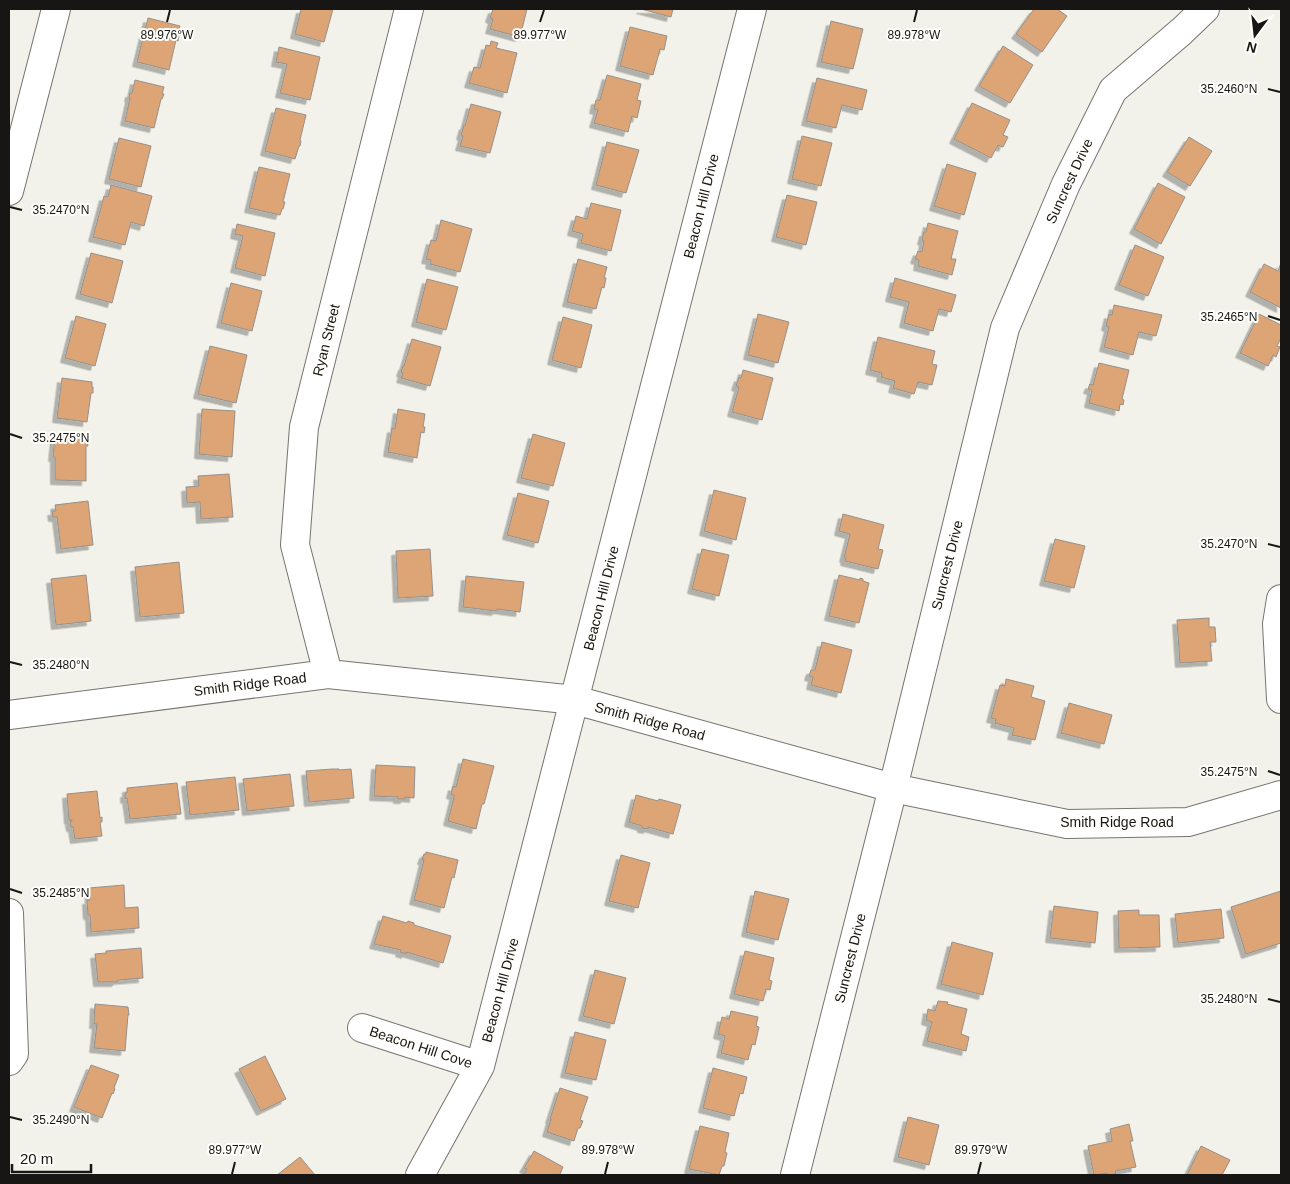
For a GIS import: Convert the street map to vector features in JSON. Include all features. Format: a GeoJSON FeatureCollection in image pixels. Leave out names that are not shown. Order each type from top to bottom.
{"type":"FeatureCollection","features":[{"type":"Feature","properties":{"kind":"street"},"geometry":{"type":"LineString","coordinates":[[9,191],[56,9]]}},
{"type":"Feature","properties":{"kind":"street","name":"Ryan Street"},"geometry":{"type":"LineString","coordinates":[[328,674],[295,545],[304,427],[410,9]]}},
{"type":"Feature","properties":{"kind":"street","name":"Beacon Hill Drive"},"geometry":{"type":"LineString","coordinates":[[420,1175],[480,1066],[752,9]]}},
{"type":"Feature","properties":{"kind":"street","name":"Suncrest Drive"},"geometry":{"type":"LineString","coordinates":[[795,1175],[893,788],[1004,328],[1066,184],[1113,90],[1205,9]]}},
{"type":"Feature","properties":{"kind":"street"},"geometry":{"type":"LineString","coordinates":[[1281,599],[1277,624],[1281,699]]}},
{"type":"Feature","properties":{"kind":"street","name":"Smith Ridge Road"},"geometry":{"type":"LineString","coordinates":[[9,715],[328,674],[575,700],[893,788],[1067,824],[1188,822],[1281,795]]}},
{"type":"Feature","properties":{"kind":"street"},"geometry":{"type":"LineString","coordinates":[[9,913],[14,1054],[9,1061]]}},
{"type":"Feature","properties":{"kind":"street","name":"Beacon Hill Cove"},"geometry":{"type":"LineString","coordinates":[[362,1028],[480,1066]]}},
{"type":"Feature","properties":{"kind":"building"},"geometry":{"type":"Polygon","coordinates":[[[301,9],[333,9],[324,42],[295,34],[301,9]]]}},
{"type":"Feature","properties":{"kind":"building"},"geometry":{"type":"Polygon","coordinates":[[[493,9],[527,9],[520,37],[490,29],[493,19],[490,18],[493,9]]]}},
{"type":"Feature","properties":{"kind":"building"},"geometry":{"type":"Polygon","coordinates":[[[641,9],[673,9],[671,17],[641,9]]]}},
{"type":"Feature","properties":{"kind":"building"},"geometry":{"type":"Polygon","coordinates":[[[1034,9],[1057,9],[1067,16],[1042,52],[1016,34],[1034,9]]]}},
{"type":"Feature","properties":{"kind":"building"},"geometry":{"type":"Polygon","coordinates":[[[148,18],[180,26],[177,35],[179,35],[178,41],[176,40],[169,70],[137,62],[148,18]]]}},
{"type":"Feature","properties":{"kind":"building"},"geometry":{"type":"Polygon","coordinates":[[[831,21],[863,29],[853,69],[821,62],[831,21]]]}},
{"type":"Feature","properties":{"kind":"building"},"geometry":{"type":"Polygon","coordinates":[[[630,27],[667,36],[664,50],[660,49],[653,75],[620,66],[630,27]]]}},
{"type":"Feature","properties":{"kind":"building"},"geometry":{"type":"Polygon","coordinates":[[[491,41],[498,43],[496,48],[517,53],[507,93],[469,83],[474,67],[480,68],[486,45],[490,46],[491,41]]]}},
{"type":"Feature","properties":{"kind":"building"},"geometry":{"type":"Polygon","coordinates":[[[1003,46],[1033,65],[1010,103],[979,86],[1003,46]]]}},
{"type":"Feature","properties":{"kind":"building"},"geometry":{"type":"Polygon","coordinates":[[[279,47],[320,57],[310,100],[280,93],[287,64],[276,62],[279,47]]]}},
{"type":"Feature","properties":{"kind":"building"},"geometry":{"type":"Polygon","coordinates":[[[607,75],[641,84],[637,100],[641,101],[637,118],[632,116],[628,132],[594,123],[598,110],[594,109],[596,100],[600,100],[607,75]]]}},
{"type":"Feature","properties":{"kind":"building"},"geometry":{"type":"Polygon","coordinates":[[[817,78],[867,90],[862,110],[842,105],[836,128],[806,121],[817,78]]]}},
{"type":"Feature","properties":{"kind":"building"},"geometry":{"type":"Polygon","coordinates":[[[135,80],[164,87],[162,94],[164,94],[154,128],[125,121],[129,97],[135,80]]]}},
{"type":"Feature","properties":{"kind":"building"},"geometry":{"type":"Polygon","coordinates":[[[972,103],[1010,120],[1003,135],[1008,137],[1003,147],[998,145],[991,158],[954,139],[972,103]]]}},
{"type":"Feature","properties":{"kind":"building"},"geometry":{"type":"Polygon","coordinates":[[[471,104],[501,112],[490,153],[460,146],[463,136],[461,135],[471,104]]]}},
{"type":"Feature","properties":{"kind":"building"},"geometry":{"type":"Polygon","coordinates":[[[276,108],[306,115],[300,146],[295,159],[265,151],[276,108]]]}},
{"type":"Feature","properties":{"kind":"building"},"geometry":{"type":"Polygon","coordinates":[[[802,136],[832,143],[821,186],[792,179],[802,136]]]}},
{"type":"Feature","properties":{"kind":"building"},"geometry":{"type":"Polygon","coordinates":[[[1189,137],[1212,151],[1190,186],[1167,172],[1189,137]]]}},
{"type":"Feature","properties":{"kind":"building"},"geometry":{"type":"Polygon","coordinates":[[[119,138],[151,146],[141,187],[109,179],[119,138]]]}},
{"type":"Feature","properties":{"kind":"building"},"geometry":{"type":"Polygon","coordinates":[[[607,142],[639,150],[626,193],[596,185],[607,142]]]}},
{"type":"Feature","properties":{"kind":"building"},"geometry":{"type":"Polygon","coordinates":[[[947,164],[976,173],[964,215],[934,206],[947,164]]]}},
{"type":"Feature","properties":{"kind":"building"},"geometry":{"type":"Polygon","coordinates":[[[259,167],[290,174],[283,202],[285,202],[280,215],[249,208],[259,167]]]}},
{"type":"Feature","properties":{"kind":"building"},"geometry":{"type":"Polygon","coordinates":[[[1158,183],[1185,197],[1161,244],[1134,229],[1158,183]]]}},
{"type":"Feature","properties":{"kind":"building"},"geometry":{"type":"Polygon","coordinates":[[[111,185],[152,196],[144,226],[131,222],[125,245],[93,237],[104,196],[108,197],[111,185]]]}},
{"type":"Feature","properties":{"kind":"building"},"geometry":{"type":"Polygon","coordinates":[[[787,195],[817,202],[806,245],[776,237],[787,195]]]}},
{"type":"Feature","properties":{"kind":"building"},"geometry":{"type":"Polygon","coordinates":[[[591,203],[621,210],[611,251],[581,243],[583,234],[572,231],[576,216],[587,219],[591,203]]]}},
{"type":"Feature","properties":{"kind":"building"},"geometry":{"type":"Polygon","coordinates":[[[441,220],[472,229],[460,272],[430,264],[431,260],[426,259],[431,240],[436,241],[441,220]]]}},
{"type":"Feature","properties":{"kind":"building"},"geometry":{"type":"Polygon","coordinates":[[[928,223],[958,231],[951,259],[956,259],[952,275],[918,266],[919,260],[915,259],[918,251],[922,252],[924,241],[922,240],[928,223]]]}},
{"type":"Feature","properties":{"kind":"building"},"geometry":{"type":"Polygon","coordinates":[[[237,224],[275,233],[265,276],[235,268],[243,236],[235,234],[237,224]]]}},
{"type":"Feature","properties":{"kind":"building"},"geometry":{"type":"Polygon","coordinates":[[[1135,245],[1164,257],[1148,296],[1119,285],[1135,245]]]}},
{"type":"Feature","properties":{"kind":"building"},"geometry":{"type":"Polygon","coordinates":[[[91,253],[123,261],[112,303],[80,294],[91,253]]]}},
{"type":"Feature","properties":{"kind":"building"},"geometry":{"type":"Polygon","coordinates":[[[578,259],[607,267],[604,288],[602,287],[596,309],[567,302],[578,259]]]}},
{"type":"Feature","properties":{"kind":"building"},"geometry":{"type":"Polygon","coordinates":[[[1281,263],[1281,308],[1250,292],[1264,264],[1278,271],[1281,263]]]}},
{"type":"Feature","properties":{"kind":"building"},"geometry":{"type":"Polygon","coordinates":[[[895,278],[956,295],[951,312],[939,309],[933,331],[904,323],[909,302],[890,297],[895,278]]]}},
{"type":"Feature","properties":{"kind":"building"},"geometry":{"type":"Polygon","coordinates":[[[427,279],[458,287],[446,330],[416,322],[427,279]]]}},
{"type":"Feature","properties":{"kind":"building"},"geometry":{"type":"Polygon","coordinates":[[[231,283],[262,291],[252,331],[221,323],[231,283]]]}},
{"type":"Feature","properties":{"kind":"building"},"geometry":{"type":"Polygon","coordinates":[[[1114,305],[1162,315],[1156,336],[1139,332],[1133,355],[1104,347],[1109,327],[1106,326],[1109,314],[1112,315],[1114,305]]]}},
{"type":"Feature","properties":{"kind":"building"},"geometry":{"type":"Polygon","coordinates":[[[758,314],[789,322],[778,363],[748,355],[758,314]]]}},
{"type":"Feature","properties":{"kind":"building"},"geometry":{"type":"Polygon","coordinates":[[[1259,314],[1281,325],[1281,338],[1277,346],[1280,347],[1276,357],[1273,355],[1268,366],[1240,353],[1259,314]]]}},
{"type":"Feature","properties":{"kind":"building"},"geometry":{"type":"Polygon","coordinates":[[[76,316],[106,324],[95,366],[65,358],[76,316]]]}},
{"type":"Feature","properties":{"kind":"building"},"geometry":{"type":"Polygon","coordinates":[[[563,317],[592,325],[581,368],[552,360],[563,317]]]}},
{"type":"Feature","properties":{"kind":"building"},"geometry":{"type":"Polygon","coordinates":[[[878,337],[935,351],[932,364],[937,365],[932,385],[918,382],[914,394],[893,388],[895,381],[881,377],[882,373],[870,370],[878,337]]]}},
{"type":"Feature","properties":{"kind":"building"},"geometry":{"type":"Polygon","coordinates":[[[412,339],[441,347],[430,386],[401,378],[403,373],[401,372],[412,339]]]}},
{"type":"Feature","properties":{"kind":"building"},"geometry":{"type":"Polygon","coordinates":[[[210,346],[247,355],[236,403],[198,394],[210,346]]]}},
{"type":"Feature","properties":{"kind":"building"},"geometry":{"type":"Polygon","coordinates":[[[1099,363],[1129,370],[1122,399],[1124,400],[1123,405],[1120,404],[1119,411],[1089,403],[1092,390],[1088,389],[1090,384],[1093,385],[1099,363]]]}},
{"type":"Feature","properties":{"kind":"building"},"geometry":{"type":"Polygon","coordinates":[[[743,370],[773,378],[762,420],[732,412],[739,387],[736,386],[743,370]]]}},
{"type":"Feature","properties":{"kind":"building"},"geometry":{"type":"Polygon","coordinates":[[[62,378],[92,382],[93,393],[91,393],[87,422],[57,418],[62,378]]]}},
{"type":"Feature","properties":{"kind":"building"},"geometry":{"type":"Polygon","coordinates":[[[202,409],[235,411],[232,457],[199,454],[202,409]]]}},
{"type":"Feature","properties":{"kind":"building"},"geometry":{"type":"Polygon","coordinates":[[[398,409],[425,414],[424,433],[421,432],[417,458],[388,452],[392,428],[395,429],[398,409]]]}},
{"type":"Feature","properties":{"kind":"building"},"geometry":{"type":"Polygon","coordinates":[[[533,434],[565,443],[553,486],[521,478],[533,434]]]}},
{"type":"Feature","properties":{"kind":"building"},"geometry":{"type":"Polygon","coordinates":[[[55,437],[86,437],[88,446],[86,446],[86,481],[55,480],[55,457],[53,457],[55,437]]]}},
{"type":"Feature","properties":{"kind":"building"},"geometry":{"type":"Polygon","coordinates":[[[229,474],[233,517],[201,519],[200,502],[187,503],[186,487],[199,486],[198,476],[229,474]]]}},
{"type":"Feature","properties":{"kind":"building"},"geometry":{"type":"Polygon","coordinates":[[[714,490],[746,498],[736,540],[704,531],[714,490]]]}},
{"type":"Feature","properties":{"kind":"building"},"geometry":{"type":"Polygon","coordinates":[[[518,493],[549,501],[538,543],[507,535],[518,493]]]}},
{"type":"Feature","properties":{"kind":"building"},"geometry":{"type":"Polygon","coordinates":[[[88,501],[93,545],[61,549],[57,517],[53,517],[52,511],[56,511],[55,505],[88,501]]]}},
{"type":"Feature","properties":{"kind":"building"},"geometry":{"type":"Polygon","coordinates":[[[843,514],[884,525],[878,549],[883,550],[878,569],[845,561],[846,558],[844,558],[850,534],[839,531],[843,514]]]}},
{"type":"Feature","properties":{"kind":"building"},"geometry":{"type":"Polygon","coordinates":[[[1055,539],[1085,546],[1074,588],[1044,581],[1055,539]]]}},
{"type":"Feature","properties":{"kind":"building"},"geometry":{"type":"Polygon","coordinates":[[[430,549],[433,596],[398,598],[396,551],[430,549]]]}},
{"type":"Feature","properties":{"kind":"building"},"geometry":{"type":"Polygon","coordinates":[[[702,549],[729,555],[719,596],[692,589],[702,549]]]}},
{"type":"Feature","properties":{"kind":"building"},"geometry":{"type":"Polygon","coordinates":[[[179,562],[184,613],[140,617],[135,567],[179,562]]]}},
{"type":"Feature","properties":{"kind":"building"},"geometry":{"type":"Polygon","coordinates":[[[86,575],[91,621],[56,625],[51,579],[86,575]]]}},
{"type":"Feature","properties":{"kind":"building"},"geometry":{"type":"Polygon","coordinates":[[[839,575],[860,580],[860,578],[869,583],[859,623],[829,616],[839,575]]]}},
{"type":"Feature","properties":{"kind":"building"},"geometry":{"type":"Polygon","coordinates":[[[466,576],[524,582],[520,612],[463,607],[466,576]]]}},
{"type":"Feature","properties":{"kind":"building"},"geometry":{"type":"Polygon","coordinates":[[[1209,618],[1209,627],[1215,627],[1216,642],[1210,642],[1212,661],[1180,663],[1177,620],[1209,618]]]}},
{"type":"Feature","properties":{"kind":"building"},"geometry":{"type":"Polygon","coordinates":[[[822,642],[852,650],[841,693],[811,685],[813,677],[809,676],[811,670],[815,670],[822,642]]]}},
{"type":"Feature","properties":{"kind":"building"},"geometry":{"type":"Polygon","coordinates":[[[1006,679],[1034,686],[1031,697],[1045,701],[1035,740],[1012,735],[1014,728],[995,723],[996,719],[991,718],[1000,685],[1005,686],[1006,679]]]}},
{"type":"Feature","properties":{"kind":"building"},"geometry":{"type":"Polygon","coordinates":[[[1069,703],[1112,715],[1104,744],[1061,733],[1069,703]]]}},
{"type":"Feature","properties":{"kind":"building"},"geometry":{"type":"Polygon","coordinates":[[[463,759],[494,766],[476,829],[448,821],[454,797],[451,794],[453,786],[456,787],[463,759]]]}},
{"type":"Feature","properties":{"kind":"building"},"geometry":{"type":"Polygon","coordinates":[[[376,765],[415,767],[414,798],[405,797],[405,799],[398,799],[398,797],[374,796],[376,765]]]}},
{"type":"Feature","properties":{"kind":"building"},"geometry":{"type":"Polygon","coordinates":[[[351,769],[354,798],[309,802],[306,771],[351,769]]]}},
{"type":"Feature","properties":{"kind":"building"},"geometry":{"type":"Polygon","coordinates":[[[290,774],[294,806],[247,811],[243,779],[290,774]]]}},
{"type":"Feature","properties":{"kind":"building"},"geometry":{"type":"Polygon","coordinates":[[[235,777],[239,810],[190,815],[186,782],[235,777]]]}},
{"type":"Feature","properties":{"kind":"building"},"geometry":{"type":"Polygon","coordinates":[[[177,783],[181,814],[130,819],[127,798],[125,799],[127,788],[177,783]]]}},
{"type":"Feature","properties":{"kind":"building"},"geometry":{"type":"Polygon","coordinates":[[[97,791],[100,818],[102,817],[102,822],[100,822],[102,836],[75,839],[70,821],[72,820],[69,820],[67,794],[97,791]]]}},
{"type":"Feature","properties":{"kind":"building"},"geometry":{"type":"Polygon","coordinates":[[[636,795],[681,805],[673,834],[648,827],[648,829],[642,828],[642,826],[629,822],[636,795]]]}},
{"type":"Feature","properties":{"kind":"building"},"geometry":{"type":"Polygon","coordinates":[[[426,852],[458,860],[444,908],[414,900],[424,860],[422,860],[426,852]]]}},
{"type":"Feature","properties":{"kind":"building"},"geometry":{"type":"Polygon","coordinates":[[[621,855],[650,863],[638,908],[609,901],[621,855]]]}},
{"type":"Feature","properties":{"kind":"building"},"geometry":{"type":"Polygon","coordinates":[[[124,885],[125,908],[138,907],[139,928],[91,932],[87,900],[90,900],[89,888],[124,885]]]}},
{"type":"Feature","properties":{"kind":"building"},"geometry":{"type":"Polygon","coordinates":[[[755,891],[789,899],[778,940],[746,932],[755,891]]]}},
{"type":"Feature","properties":{"kind":"building"},"geometry":{"type":"Polygon","coordinates":[[[1281,891],[1281,943],[1246,954],[1231,907],[1281,891]]]}},
{"type":"Feature","properties":{"kind":"building"},"geometry":{"type":"Polygon","coordinates":[[[1054,906],[1098,912],[1095,943],[1050,938],[1054,906]]]}},
{"type":"Feature","properties":{"kind":"building"},"geometry":{"type":"Polygon","coordinates":[[[1221,909],[1224,938],[1178,943],[1175,914],[1221,909]]]}},
{"type":"Feature","properties":{"kind":"building"},"geometry":{"type":"Polygon","coordinates":[[[1139,910],[1139,915],[1159,915],[1160,947],[1119,948],[1118,911],[1139,910]]]}},
{"type":"Feature","properties":{"kind":"building"},"geometry":{"type":"Polygon","coordinates":[[[383,916],[407,923],[408,921],[414,923],[414,925],[451,936],[443,963],[374,944],[383,916]]]}},
{"type":"Feature","properties":{"kind":"building"},"geometry":{"type":"Polygon","coordinates":[[[952,942],[993,953],[983,995],[941,984],[952,942]]]}},
{"type":"Feature","properties":{"kind":"building"},"geometry":{"type":"Polygon","coordinates":[[[141,948],[143,978],[118,980],[116,982],[98,982],[95,954],[106,953],[106,951],[141,948]]]}},
{"type":"Feature","properties":{"kind":"building"},"geometry":{"type":"Polygon","coordinates":[[[745,951],[774,958],[769,980],[772,981],[770,990],[766,989],[763,1001],[734,994],[745,951]]]}},
{"type":"Feature","properties":{"kind":"building"},"geometry":{"type":"Polygon","coordinates":[[[595,970],[626,978],[614,1024],[583,1016],[595,970]]]}},
{"type":"Feature","properties":{"kind":"building"},"geometry":{"type":"Polygon","coordinates":[[[938,1001],[948,1002],[947,1004],[967,1009],[961,1034],[969,1037],[966,1051],[927,1041],[932,1022],[926,1020],[928,1009],[935,1011],[938,1001]]]}},
{"type":"Feature","properties":{"kind":"building"},"geometry":{"type":"Polygon","coordinates":[[[95,1004],[128,1007],[129,1015],[125,1051],[94,1048],[97,1024],[94,1024],[95,1004]]]}},
{"type":"Feature","properties":{"kind":"building"},"geometry":{"type":"Polygon","coordinates":[[[731,1011],[758,1017],[756,1026],[759,1027],[755,1045],[752,1044],[748,1060],[721,1053],[725,1036],[718,1034],[722,1017],[729,1019],[731,1011]]]}},
{"type":"Feature","properties":{"kind":"building"},"geometry":{"type":"Polygon","coordinates":[[[575,1032],[606,1040],[596,1080],[565,1073],[575,1032]]]}},
{"type":"Feature","properties":{"kind":"building"},"geometry":{"type":"Polygon","coordinates":[[[265,1056],[286,1099],[261,1111],[239,1069],[265,1056]]]}},
{"type":"Feature","properties":{"kind":"building"},"geometry":{"type":"Polygon","coordinates":[[[91,1065],[119,1075],[102,1118],[74,1107],[91,1065]]]}},
{"type":"Feature","properties":{"kind":"building"},"geometry":{"type":"Polygon","coordinates":[[[713,1068],[747,1077],[743,1094],[740,1093],[734,1116],[703,1108],[713,1068]]]}},
{"type":"Feature","properties":{"kind":"building"},"geometry":{"type":"Polygon","coordinates":[[[560,1088],[588,1097],[580,1120],[583,1121],[580,1128],[578,1128],[574,1141],[547,1132],[560,1088]]]}},
{"type":"Feature","properties":{"kind":"building"},"geometry":{"type":"Polygon","coordinates":[[[908,1117],[939,1125],[929,1165],[898,1157],[908,1117]]]}},
{"type":"Feature","properties":{"kind":"building"},"geometry":{"type":"Polygon","coordinates":[[[1129,1124],[1133,1141],[1130,1141],[1136,1167],[1115,1171],[1116,1174],[1094,1175],[1088,1146],[1112,1141],[1110,1129],[1129,1124]]]}},
{"type":"Feature","properties":{"kind":"building"},"geometry":{"type":"Polygon","coordinates":[[[700,1126],[729,1133],[724,1166],[722,1166],[719,1175],[689,1169],[700,1126]]]}},
{"type":"Feature","properties":{"kind":"building"},"geometry":{"type":"Polygon","coordinates":[[[1201,1146],[1230,1160],[1222,1175],[1187,1175],[1201,1146]]]}},
{"type":"Feature","properties":{"kind":"building"},"geometry":{"type":"Polygon","coordinates":[[[534,1151],[563,1167],[560,1174],[523,1175],[527,1169],[524,1168],[534,1151]]]}},
{"type":"Feature","properties":{"kind":"building"},"geometry":{"type":"Polygon","coordinates":[[[300,1157],[315,1175],[277,1175],[300,1157]]]}}]}
